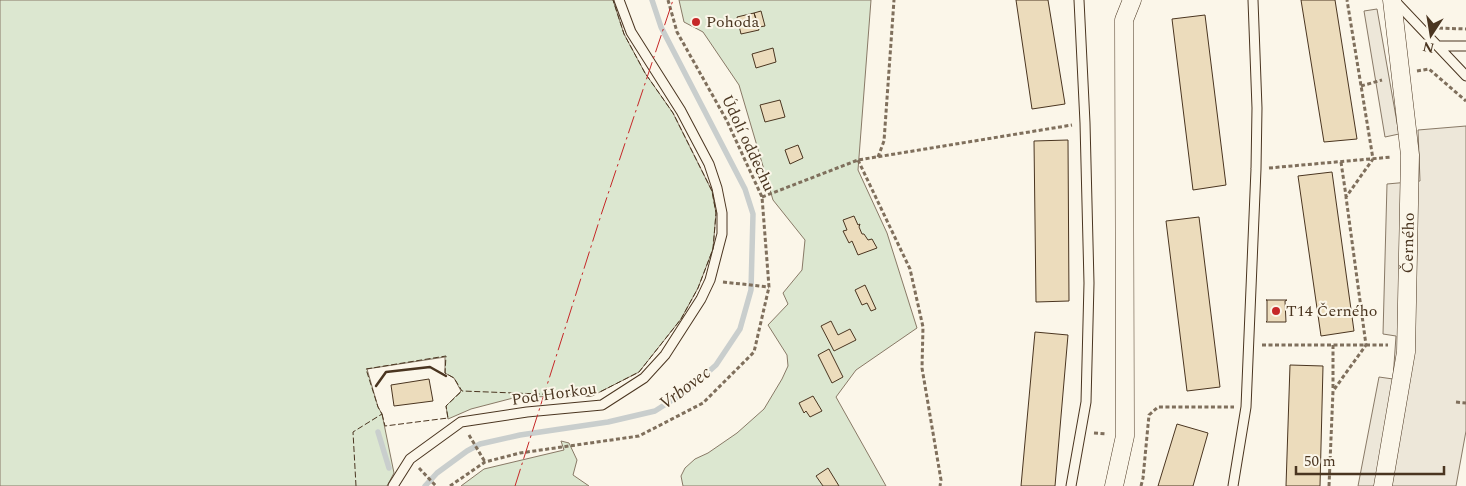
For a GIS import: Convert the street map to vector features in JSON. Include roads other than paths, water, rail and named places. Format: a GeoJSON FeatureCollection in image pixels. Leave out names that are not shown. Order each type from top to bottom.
{"type":"FeatureCollection","features":[{"type":"Feature","properties":{"kind":"street"},"geometry":{"type":"LineString","coordinates":[[1114,486],[1125,436],[1124,20],[1132,0]]}},
{"type":"Feature","properties":{"kind":"street","name":"Černého"},"geometry":{"type":"LineString","coordinates":[[1383,486],[1406,345],[1410,155],[1392,0]]}},
{"type":"Feature","properties":{"kind":"lane","name":"Pod Horkou"},"geometry":{"type":"LineString","coordinates":[[393,486],[410,459],[461,422],[527,412],[602,405],[644,378],[665,355],[701,299],[710,280],[722,234],[722,213],[717,188],[708,164],[681,111],[631,32],[619,0]]}},
{"type":"Feature","properties":{"kind":"lane"},"geometry":{"type":"LineString","coordinates":[[1071,486],[1086,402],[1089,283],[1085,123],[1079,0]]}},
{"type":"Feature","properties":{"kind":"lane"},"geometry":{"type":"LineString","coordinates":[[1233,486],[1246,407],[1256,169],[1253,0]]}},
{"type":"Feature","properties":{"kind":"lane","name":"Černého"},"geometry":{"type":"LineString","coordinates":[[1392,0],[1466,76]]}},
{"type":"Feature","properties":{"kind":"lane"},"geometry":{"type":"LineString","coordinates":[[1438,46],[1466,46]]}},
{"type":"Feature","properties":{"kind":"waterway","name":"Vrbovec"},"geometry":{"type":"LineString","coordinates":[[425,486],[437,473],[480,444],[520,435],[608,422],[655,411],[688,390],[716,365],[740,329],[751,290],[753,214],[745,189],[661,27],[652,0]]}},
{"type":"Feature","properties":{"kind":"waterway"},"geometry":{"type":"LineString","coordinates":[[378,432],[389,468]]}},
{"type":"Feature","properties":{"kind":"place","name":"Pohoda"},"geometry":{"type":"Point","coordinates":[696,22]}},
{"type":"Feature","properties":{"kind":"place","name":"T14 Černého"},"geometry":{"type":"Point","coordinates":[1276,311]}}]}
